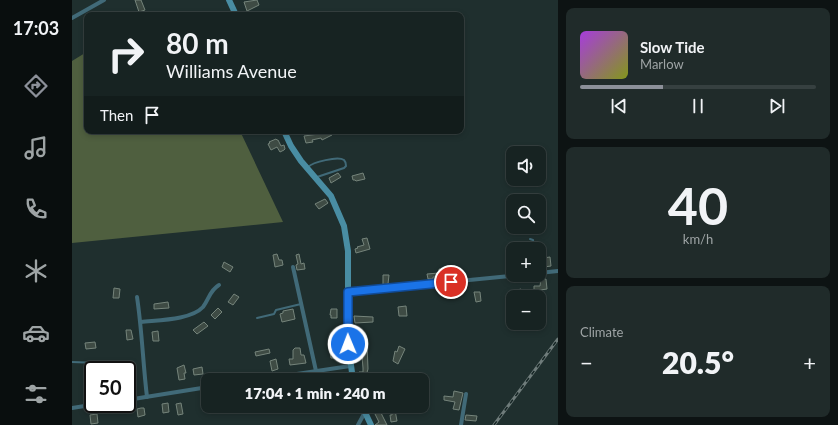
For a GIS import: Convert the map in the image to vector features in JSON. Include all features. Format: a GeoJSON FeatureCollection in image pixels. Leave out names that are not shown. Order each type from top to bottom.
{"type":"FeatureCollection","features":[{"type":"Feature","properties":{"kind":"main road"},"geometry":{"type":"LineString","coordinates":[[230,0],[235,12]]}},
{"type":"Feature","properties":{"kind":"main road"},"geometry":{"type":"LineString","coordinates":[[286,134],[294,151],[331,196],[344,226],[348,251],[348,344],[352,373]]}},
{"type":"Feature","properties":{"kind":"main road"},"geometry":{"type":"LineString","coordinates":[[365,413],[371,425]]}},
{"type":"Feature","properties":{"kind":"street"},"geometry":{"type":"LineString","coordinates":[[72,18],[104,0]]}},
{"type":"Feature","properties":{"kind":"street"},"geometry":{"type":"LineString","coordinates":[[293,267],[316,371]]}},
{"type":"Feature","properties":{"kind":"street"},"geometry":{"type":"LineString","coordinates":[[546,272],[558,271]]}},
{"type":"Feature","properties":{"kind":"street"},"geometry":{"type":"LineString","coordinates":[[348,292],[506,276]]}},
{"type":"Feature","properties":{"kind":"street"},"geometry":{"type":"LineString","coordinates":[[141,322],[182,317],[196,312],[205,304],[214,288],[219,284]]}},
{"type":"Feature","properties":{"kind":"street"},"geometry":{"type":"LineString","coordinates":[[137,297],[141,322],[147,397]]}},
{"type":"Feature","properties":{"kind":"street"},"geometry":{"type":"LineString","coordinates":[[303,373],[350,366]]}},
{"type":"Feature","properties":{"kind":"street"},"geometry":{"type":"LineString","coordinates":[[136,399],[201,389]]}},
{"type":"Feature","properties":{"kind":"street"},"geometry":{"type":"LineString","coordinates":[[461,425],[466,394]]}},
{"type":"Feature","properties":{"kind":"street"},"geometry":{"type":"LineString","coordinates":[[72,408],[84,406]]}},
{"type":"Feature","properties":{"kind":"street"},"geometry":{"type":"LineString","coordinates":[[358,425],[362,413]]}},
{"type":"Feature","properties":{"kind":"lane"},"geometry":{"type":"LineString","coordinates":[[307,168],[311,164],[325,161],[339,159],[345,161],[346,166],[344,168],[316,178]]}},
{"type":"Feature","properties":{"kind":"lane"},"geometry":{"type":"LineString","coordinates":[[530,239],[533,240],[533,242]]}},
{"type":"Feature","properties":{"kind":"lane"},"geometry":{"type":"LineString","coordinates":[[257,318],[274,314],[276,310],[301,304]]}},
{"type":"Feature","properties":{"kind":"lane"},"geometry":{"type":"LineString","coordinates":[[72,362],[84,362]]}},
{"type":"Feature","properties":{"kind":"green space"},"geometry":{"type":"Polygon","coordinates":[[[84,54],[84,134],[241,134],[283,222],[72,243],[72,61],[84,54]]]}},
{"type":"Feature","properties":{"kind":"building"},"geometry":{"type":"Polygon","coordinates":[[[135,0],[141,0],[145,10],[139,12],[135,0]]]}},
{"type":"Feature","properties":{"kind":"building"},"geometry":{"type":"Polygon","coordinates":[[[257,0],[259,5],[247,11],[244,2],[257,0]]]}},
{"type":"Feature","properties":{"kind":"building"},"geometry":{"type":"Polygon","coordinates":[[[319,134],[332,135],[322,140],[321,138],[312,140],[313,142],[306,143],[304,136],[319,134]]]}},
{"type":"Feature","properties":{"kind":"building"},"geometry":{"type":"Polygon","coordinates":[[[276,139],[281,146],[284,145],[285,149],[280,152],[277,147],[271,150],[268,144],[276,139]]]}},
{"type":"Feature","properties":{"kind":"building"},"geometry":{"type":"Polygon","coordinates":[[[338,173],[341,177],[331,183],[329,178],[338,173]]]}},
{"type":"Feature","properties":{"kind":"building"},"geometry":{"type":"Polygon","coordinates":[[[363,173],[365,179],[356,181],[353,180],[352,176],[363,173]]]}},
{"type":"Feature","properties":{"kind":"building"},"geometry":{"type":"Polygon","coordinates":[[[325,199],[328,203],[319,209],[315,204],[325,199]]]}},
{"type":"Feature","properties":{"kind":"building"},"geometry":{"type":"Polygon","coordinates":[[[367,238],[370,249],[356,253],[355,249],[358,248],[357,247],[364,245],[362,239],[367,238]]]}},
{"type":"Feature","properties":{"kind":"building"},"geometry":{"type":"Polygon","coordinates":[[[277,254],[279,260],[282,260],[283,265],[275,267],[273,255],[277,254]]]}},
{"type":"Feature","properties":{"kind":"building"},"geometry":{"type":"Polygon","coordinates":[[[299,254],[301,264],[304,263],[305,269],[297,270],[296,265],[298,264],[296,255],[299,254]]]}},
{"type":"Feature","properties":{"kind":"building"},"geometry":{"type":"Polygon","coordinates":[[[550,257],[551,266],[546,267],[546,258],[550,257]]]}},
{"type":"Feature","properties":{"kind":"building"},"geometry":{"type":"Polygon","coordinates":[[[224,262],[233,267],[230,272],[222,267],[224,262]]]}},
{"type":"Feature","properties":{"kind":"building"},"geometry":{"type":"Polygon","coordinates":[[[439,269],[445,269],[446,276],[428,279],[427,274],[439,273],[439,269]]]}},
{"type":"Feature","properties":{"kind":"building"},"geometry":{"type":"Polygon","coordinates":[[[383,275],[389,275],[388,284],[383,285],[383,275]]]}},
{"type":"Feature","properties":{"kind":"building"},"geometry":{"type":"Polygon","coordinates":[[[546,279],[547,289],[534,290],[534,286],[540,286],[541,282],[546,282],[546,279]]]}},
{"type":"Feature","properties":{"kind":"building"},"geometry":{"type":"Polygon","coordinates":[[[114,288],[120,289],[119,298],[113,298],[114,288]]]}},
{"type":"Feature","properties":{"kind":"building"},"geometry":{"type":"Polygon","coordinates":[[[474,292],[480,292],[481,301],[476,302],[474,292]]]}},
{"type":"Feature","properties":{"kind":"building"},"geometry":{"type":"Polygon","coordinates":[[[234,294],[239,297],[233,305],[228,302],[234,294]]]}},
{"type":"Feature","properties":{"kind":"building"},"geometry":{"type":"Polygon","coordinates":[[[168,302],[169,308],[154,309],[154,304],[168,302]]]}},
{"type":"Feature","properties":{"kind":"building"},"geometry":{"type":"Polygon","coordinates":[[[406,306],[407,316],[399,316],[398,307],[406,306]]]}},
{"type":"Feature","properties":{"kind":"building"},"geometry":{"type":"Polygon","coordinates":[[[218,308],[222,312],[215,319],[211,315],[218,308]]]}},
{"type":"Feature","properties":{"kind":"building"},"geometry":{"type":"Polygon","coordinates":[[[293,309],[295,319],[282,322],[280,314],[283,313],[283,311],[293,309]]]}},
{"type":"Feature","properties":{"kind":"building"},"geometry":{"type":"Polygon","coordinates":[[[331,309],[337,309],[337,318],[331,318],[331,309]]]}},
{"type":"Feature","properties":{"kind":"building"},"geometry":{"type":"Polygon","coordinates":[[[354,316],[373,317],[373,322],[355,323],[354,316]]]}},
{"type":"Feature","properties":{"kind":"building"},"geometry":{"type":"Polygon","coordinates":[[[204,322],[208,326],[197,334],[193,330],[204,322]]]}},
{"type":"Feature","properties":{"kind":"building"},"geometry":{"type":"Polygon","coordinates":[[[126,330],[131,330],[133,339],[127,340],[126,330]]]}},
{"type":"Feature","properties":{"kind":"building"},"geometry":{"type":"Polygon","coordinates":[[[158,331],[159,341],[153,341],[152,332],[158,331]]]}},
{"type":"Feature","properties":{"kind":"building"},"geometry":{"type":"Polygon","coordinates":[[[335,338],[337,347],[343,346],[343,354],[336,355],[336,358],[331,358],[330,352],[333,349],[331,339],[335,338]]]}},
{"type":"Feature","properties":{"kind":"building"},"geometry":{"type":"Polygon","coordinates":[[[95,342],[96,348],[86,349],[85,343],[95,342]]]}},
{"type":"Feature","properties":{"kind":"building"},"geometry":{"type":"Polygon","coordinates":[[[367,344],[367,373],[359,373],[363,372],[361,345],[367,344]]]}},
{"type":"Feature","properties":{"kind":"building"},"geometry":{"type":"Polygon","coordinates":[[[399,346],[405,349],[398,364],[393,361],[395,351],[397,352],[399,346]]]}},
{"type":"Feature","properties":{"kind":"building"},"geometry":{"type":"Polygon","coordinates":[[[295,348],[300,348],[301,355],[304,355],[306,363],[290,365],[289,359],[293,359],[293,350],[295,348]]]}},
{"type":"Feature","properties":{"kind":"building"},"geometry":{"type":"Polygon","coordinates":[[[269,349],[270,353],[256,356],[255,352],[269,349]]]}},
{"type":"Feature","properties":{"kind":"building"},"geometry":{"type":"Polygon","coordinates":[[[276,359],[278,369],[272,371],[270,361],[276,359]]]}},
{"type":"Feature","properties":{"kind":"building"},"geometry":{"type":"Polygon","coordinates":[[[184,365],[186,373],[184,373],[185,379],[179,380],[177,368],[184,365]]]}},
{"type":"Feature","properties":{"kind":"building"},"geometry":{"type":"Polygon","coordinates":[[[202,367],[203,373],[194,375],[193,369],[202,367]]]}},
{"type":"Feature","properties":{"kind":"building"},"geometry":{"type":"Polygon","coordinates":[[[454,391],[463,393],[459,410],[453,409],[455,402],[444,400],[444,396],[453,397],[454,391]]]}},
{"type":"Feature","properties":{"kind":"building"},"geometry":{"type":"Polygon","coordinates":[[[168,403],[169,412],[163,413],[162,404],[168,403]]]}},
{"type":"Feature","properties":{"kind":"building"},"geometry":{"type":"Polygon","coordinates":[[[181,403],[183,414],[178,415],[176,404],[181,403]]]}},
{"type":"Feature","properties":{"kind":"building"},"geometry":{"type":"Polygon","coordinates":[[[144,408],[145,415],[138,417],[137,409],[144,408]]]}},
{"type":"Feature","properties":{"kind":"building"},"geometry":{"type":"Polygon","coordinates":[[[374,413],[381,413],[387,425],[375,425],[379,422],[374,413]]]}},
{"type":"Feature","properties":{"kind":"building"},"geometry":{"type":"Polygon","coordinates":[[[392,413],[396,413],[397,421],[391,422],[390,415],[392,415],[392,413]]]}},
{"type":"Feature","properties":{"kind":"building"},"geometry":{"type":"Polygon","coordinates":[[[97,414],[98,423],[91,424],[90,415],[97,414]]]}},
{"type":"Feature","properties":{"kind":"building"},"geometry":{"type":"Polygon","coordinates":[[[466,415],[477,416],[476,421],[465,420],[466,415]]]}},
{"type":"Feature","properties":{"kind":"railway"},"geometry":{"type":"LineString","coordinates":[[494,425],[558,339]]}},
{"type":"Feature","properties":{"kind":"route"},"geometry":{"type":"LineString","coordinates":[[348,344],[348,292],[451,282]]}}]}
